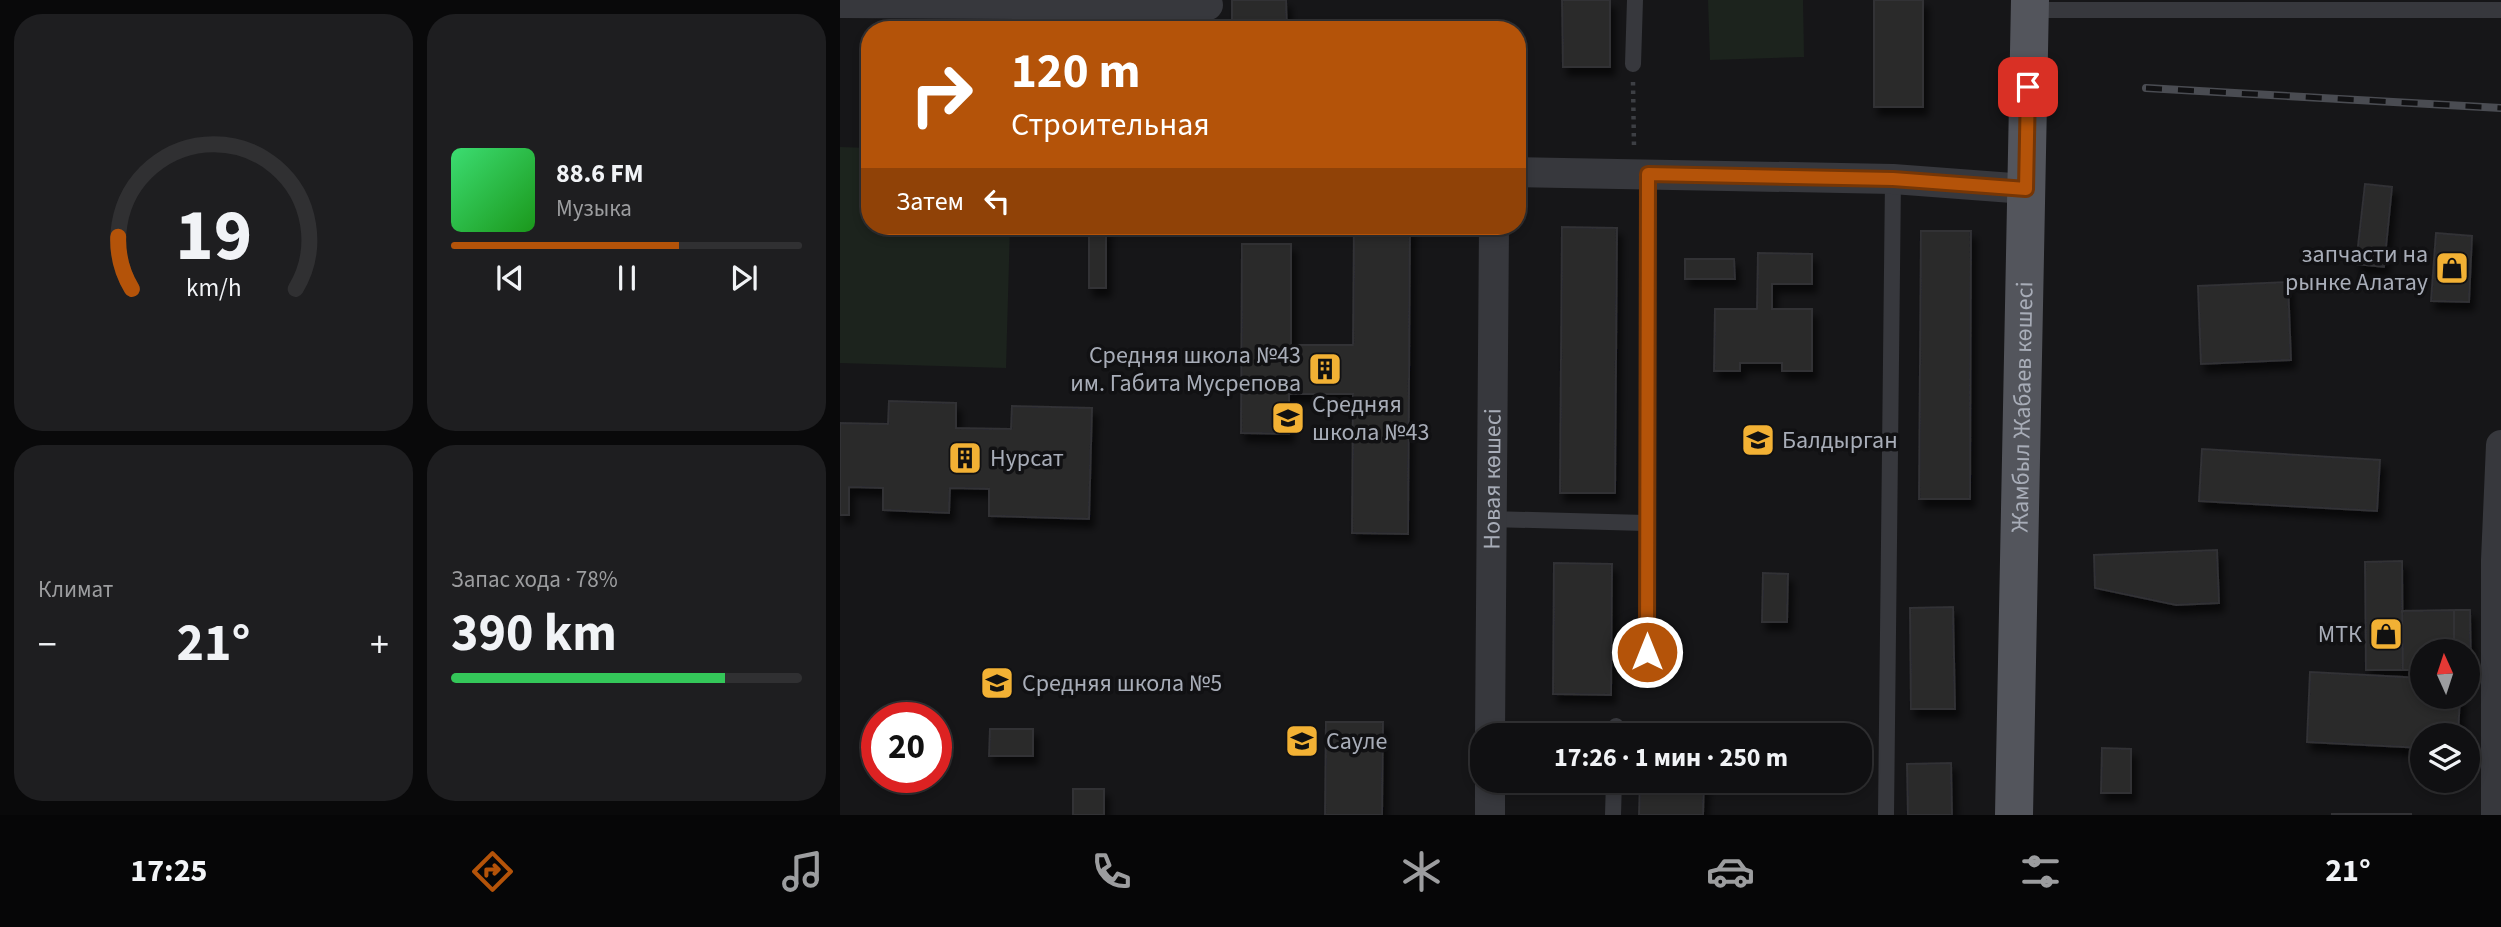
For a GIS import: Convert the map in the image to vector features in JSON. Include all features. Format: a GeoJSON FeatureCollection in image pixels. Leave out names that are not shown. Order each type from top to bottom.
{"type":"FeatureCollection","features":[{"type":"Feature","properties":{"kind":"main road","name":"Жамбыл Жабаев көшесі"},"geometry":{"type":"LineString","coordinates":[[2014,815],[2030,5]]}},
{"type":"Feature","properties":{"kind":"street"},"geometry":{"type":"LineString","coordinates":[[840,4],[1208,2]]}},
{"type":"Feature","properties":{"kind":"street"},"geometry":{"type":"LineString","coordinates":[[1526,172],[1893,179],[2026,189]]}},
{"type":"Feature","properties":{"kind":"street","name":"Новая көшесі"},"geometry":{"type":"LineString","coordinates":[[1490,723],[1494,235]]}},
{"type":"Feature","properties":{"kind":"street"},"geometry":{"type":"LineString","coordinates":[[2496,815],[2496,560],[2501,445]]}},
{"type":"Feature","properties":{"kind":"street"},"geometry":{"type":"LineString","coordinates":[[1490,793],[1490,815]]}},
{"type":"Feature","properties":{"kind":"lane"},"geometry":{"type":"LineString","coordinates":[[1633,64],[1635,0]]}},
{"type":"Feature","properties":{"kind":"lane"},"geometry":{"type":"LineString","coordinates":[[2030,5],[2501,9]]}},
{"type":"Feature","properties":{"kind":"lane"},"geometry":{"type":"LineString","coordinates":[[1641,173],[1647,652]]}},
{"type":"Feature","properties":{"kind":"lane"},"geometry":{"type":"LineString","coordinates":[[1886,815],[1893,179]]}},
{"type":"Feature","properties":{"kind":"lane"},"geometry":{"type":"LineString","coordinates":[[1490,519],[1646,523]]}},
{"type":"Feature","properties":{"kind":"lane"},"geometry":{"type":"LineString","coordinates":[[1613,815],[1614,793]]}},
{"type":"Feature","properties":{"kind":"path"},"geometry":{"type":"LineString","coordinates":[[1633,64],[1641,173]]}},
{"type":"Feature","properties":{"kind":"shaded area"},"geometry":{"type":"Polygon","coordinates":[[[1708,0],[1803,0],[1804,57],[1710,60],[1708,0]]]}},
{"type":"Feature","properties":{"kind":"shaded area"},"geometry":{"type":"Polygon","coordinates":[[[840,147],[861,148],[861,235],[1010,235],[1006,368],[840,363],[840,147]]]}},
{"type":"Feature","properties":{"kind":"building"},"geometry":{"type":"Polygon","coordinates":[[[1232,0],[1286,0],[1287,21],[1232,21],[1232,0]]]}},
{"type":"Feature","properties":{"kind":"building"},"geometry":{"type":"Polygon","coordinates":[[[1562,0],[1610,0],[1610,67],[1563,67],[1562,0]]]}},
{"type":"Feature","properties":{"kind":"building"},"geometry":{"type":"Polygon","coordinates":[[[1874,0],[1923,0],[1923,107],[1874,107],[1874,0]]]}},
{"type":"Feature","properties":{"kind":"building"},"geometry":{"type":"Polygon","coordinates":[[[2365,184],[2392,187],[2384,267],[2356,264],[2365,184]]]}},
{"type":"Feature","properties":{"kind":"building"},"geometry":{"type":"Polygon","coordinates":[[[1562,227],[1617,228],[1615,493],[1560,493],[1562,227]]]}},
{"type":"Feature","properties":{"kind":"building"},"geometry":{"type":"Polygon","coordinates":[[[1921,231],[1971,231],[1970,499],[1919,499],[1921,231]]]}},
{"type":"Feature","properties":{"kind":"building","name":"запчасти на рынке Алатау"},"geometry":{"type":"Polygon","coordinates":[[[2436,233],[2472,236],[2469,302],[2431,301],[2436,233]]]}},
{"type":"Feature","properties":{"kind":"building"},"geometry":{"type":"Polygon","coordinates":[[[1089,235],[1106,235],[1106,288],[1089,288],[1089,235]]]}},
{"type":"Feature","properties":{"kind":"building","name":"Средняя школа №43 им. Габита Мусрепова"},"geometry":{"type":"Polygon","coordinates":[[[1354,235],[1410,235],[1408,534],[1352,533],[1353,394],[1289,394],[1289,434],[1241,433],[1242,244],[1291,244],[1291,345],[1353,345],[1354,235]]]}},
{"type":"Feature","properties":{"kind":"building"},"geometry":{"type":"Polygon","coordinates":[[[1758,253],[1812,254],[1812,284],[1772,284],[1772,309],[1812,309],[1812,371],[1782,371],[1782,363],[1740,363],[1740,371],[1714,371],[1715,309],[1757,309],[1758,253]]]}},
{"type":"Feature","properties":{"kind":"building"},"geometry":{"type":"Polygon","coordinates":[[[1685,259],[1734,259],[1735,279],[1685,279],[1685,259]]]}},
{"type":"Feature","properties":{"kind":"building"},"geometry":{"type":"Polygon","coordinates":[[[2288,282],[2291,360],[2201,364],[2198,286],[2288,282]]]}},
{"type":"Feature","properties":{"kind":"building","name":"Нурсат"},"geometry":{"type":"Polygon","coordinates":[[[889,401],[956,403],[956,428],[1011,429],[1012,406],[1092,408],[1089,519],[989,516],[989,489],[950,488],[949,513],[883,510],[883,488],[849,487],[849,515],[840,515],[840,423],[888,424],[889,401]]]}},
{"type":"Feature","properties":{"kind":"building"},"geometry":{"type":"Polygon","coordinates":[[[2202,449],[2380,460],[2377,511],[2199,501],[2202,449]]]}},
{"type":"Feature","properties":{"kind":"building"},"geometry":{"type":"Polygon","coordinates":[[[2217,550],[2219,603],[2176,605],[2095,588],[2094,555],[2217,550]]]}},
{"type":"Feature","properties":{"kind":"building"},"geometry":{"type":"Polygon","coordinates":[[[2402,561],[2403,670],[2366,670],[2365,562],[2402,561]]]}},
{"type":"Feature","properties":{"kind":"building"},"geometry":{"type":"Polygon","coordinates":[[[1554,563],[1612,564],[1611,695],[1553,694],[1554,563]]]}},
{"type":"Feature","properties":{"kind":"building"},"geometry":{"type":"Polygon","coordinates":[[[1763,573],[1788,574],[1787,622],[1762,622],[1763,573]]]}},
{"type":"Feature","properties":{"kind":"building"},"geometry":{"type":"Polygon","coordinates":[[[1953,607],[1955,709],[1911,709],[1910,608],[1953,607]]]}},
{"type":"Feature","properties":{"kind":"building"},"geometry":{"type":"Polygon","coordinates":[[[2454,610],[2470,610],[2470,639],[2454,639],[2454,610]]]}},
{"type":"Feature","properties":{"kind":"building"},"geometry":{"type":"Polygon","coordinates":[[[2454,610],[2454,639],[2410,639],[2410,670],[2403,670],[2402,611],[2454,610]]]}},
{"type":"Feature","properties":{"kind":"building"},"geometry":{"type":"Polygon","coordinates":[[[2310,672],[2410,677],[2410,709],[2459,709],[2459,723],[2410,723],[2410,747],[2307,742],[2310,672]]]}},
{"type":"Feature","properties":{"kind":"building"},"geometry":{"type":"Polygon","coordinates":[[[1326,722],[1383,722],[1382,815],[1325,815],[1326,722]]]}},
{"type":"Feature","properties":{"kind":"building"},"geometry":{"type":"Polygon","coordinates":[[[990,729],[1033,729],[1033,756],[989,756],[990,729]]]}},
{"type":"Feature","properties":{"kind":"building"},"geometry":{"type":"Polygon","coordinates":[[[2102,748],[2131,749],[2131,793],[2101,793],[2102,748]]]}},
{"type":"Feature","properties":{"kind":"building"},"geometry":{"type":"Polygon","coordinates":[[[1951,763],[1952,815],[1908,815],[1907,764],[1951,763]]]}},
{"type":"Feature","properties":{"kind":"building"},"geometry":{"type":"Polygon","coordinates":[[[1073,789],[1104,789],[1104,815],[1073,815],[1073,789]]]}},
{"type":"Feature","properties":{"kind":"building"},"geometry":{"type":"Polygon","coordinates":[[[1640,793],[1704,793],[1703,815],[1639,815],[1640,793]]]}},
{"type":"Feature","properties":{"kind":"building"},"geometry":{"type":"Polygon","coordinates":[[[2411,814],[2411,815],[2332,815],[2411,814]]]}},
{"type":"Feature","properties":{"kind":"railway"},"geometry":{"type":"LineString","coordinates":[[2146,88],[2501,108]]}},
{"type":"Feature","properties":{"kind":"place","name":"запчасти на рынке Алатау"},"geometry":{"type":"Point","coordinates":[2452,268]}},
{"type":"Feature","properties":{"kind":"place","name":"Средняя школа №43 им. Габита Мусрепова"},"geometry":{"type":"Point","coordinates":[1325,369]}},
{"type":"Feature","properties":{"kind":"place","name":"Средняя школа №43"},"geometry":{"type":"Point","coordinates":[1288,418]}},
{"type":"Feature","properties":{"kind":"place","name":"Балдырган"},"geometry":{"type":"Point","coordinates":[1758,440]}},
{"type":"Feature","properties":{"kind":"place","name":"Нурсат"},"geometry":{"type":"Point","coordinates":[965,458]}},
{"type":"Feature","properties":{"kind":"place","name":"МТК"},"geometry":{"type":"Point","coordinates":[2386,634]}},
{"type":"Feature","properties":{"kind":"place","name":"Средняя школа №5"},"geometry":{"type":"Point","coordinates":[997,683]}},
{"type":"Feature","properties":{"kind":"place","name":"Сауле"},"geometry":{"type":"Point","coordinates":[1302,741]}},
{"type":"Feature","properties":{"kind":"route"},"geometry":{"type":"LineString","coordinates":[[1647,652],[1648,174],[1893,179],[2026,189],[2028,87]]}}]}
